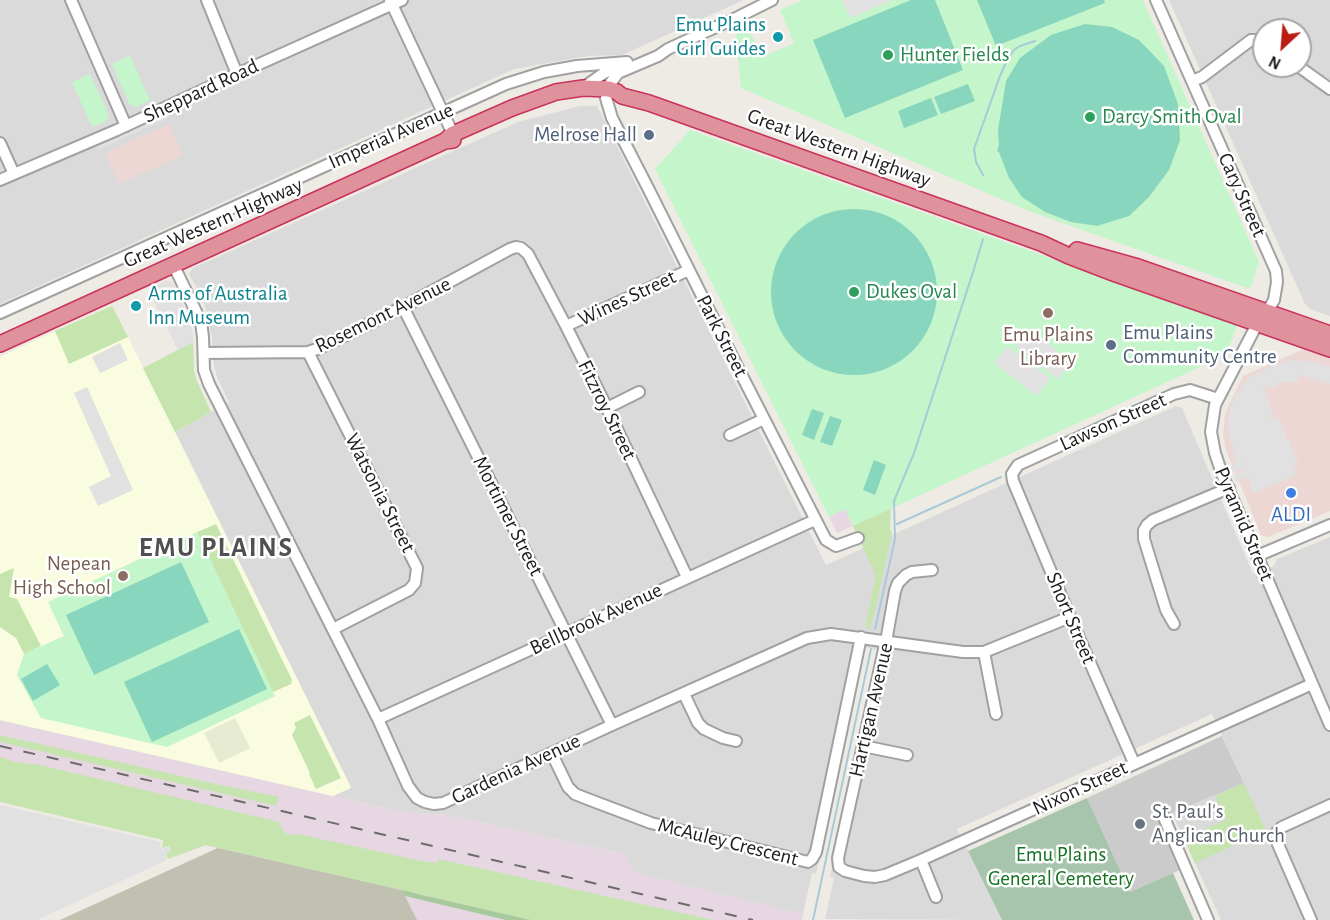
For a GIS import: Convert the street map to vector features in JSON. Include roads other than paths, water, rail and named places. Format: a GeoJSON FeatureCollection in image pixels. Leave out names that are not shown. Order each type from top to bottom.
{"type":"FeatureCollection","features":[{"type":"Feature","properties":{"kind":"highway","name":"Great Western Highway"},"geometry":{"type":"LineString","coordinates":[[0,344],[541,96],[583,88],[649,103],[1041,243],[1071,248],[1114,260],[1263,318],[1330,349]]}},
{"type":"Feature","properties":{"kind":"highway","name":"Great Western Highway"},"geometry":{"type":"LineString","coordinates":[[449,138],[456,139],[519,112],[551,102],[612,94]]}},
{"type":"Feature","properties":{"kind":"highway","name":"Great Western Highway"},"geometry":{"type":"LineString","coordinates":[[1263,318],[1330,334]]}},
{"type":"Feature","properties":{"kind":"street"},"geometry":{"type":"LineString","coordinates":[[71,0],[126,126]]}},
{"type":"Feature","properties":{"kind":"street"},"geometry":{"type":"LineString","coordinates":[[207,0],[237,74]]}},
{"type":"Feature","properties":{"kind":"street"},"geometry":{"type":"LineString","coordinates":[[612,94],[610,84],[618,74],[772,0]]}},
{"type":"Feature","properties":{"kind":"street","name":"Cary Street"},"geometry":{"type":"LineString","coordinates":[[1156,0],[1276,271],[1276,293],[1263,318]]}},
{"type":"Feature","properties":{"kind":"street"},"geometry":{"type":"LineString","coordinates":[[394,2],[443,113],[449,138]]}},
{"type":"Feature","properties":{"kind":"street","name":"Sheppard Road"},"geometry":{"type":"LineString","coordinates":[[0,180],[126,126],[394,2]]}},
{"type":"Feature","properties":{"kind":"street"},"geometry":{"type":"LineString","coordinates":[[1192,81],[1202,77],[1252,40]]}},
{"type":"Feature","properties":{"kind":"street"},"geometry":{"type":"LineString","coordinates":[[583,88],[604,73],[627,62],[668,49]]}},
{"type":"Feature","properties":{"kind":"street","name":"Imperial Avenue"},"geometry":{"type":"LineString","coordinates":[[0,313],[506,84],[544,72],[577,66],[627,62]]}},
{"type":"Feature","properties":{"kind":"street"},"geometry":{"type":"LineString","coordinates":[[1312,76],[1330,89]]}},
{"type":"Feature","properties":{"kind":"street","name":"Park Street"},"geometry":{"type":"LineString","coordinates":[[612,94],[612,118],[826,540],[833,546],[858,538]]}},
{"type":"Feature","properties":{"kind":"street"},"geometry":{"type":"LineString","coordinates":[[0,143],[14,174]]}},
{"type":"Feature","properties":{"kind":"street","name":"Rosemont Avenue"},"geometry":{"type":"LineString","coordinates":[[204,353],[308,352],[320,348],[403,307],[510,249],[519,248]]}},
{"type":"Feature","properties":{"kind":"street","name":"Fitzroy Street"},"geometry":{"type":"LineString","coordinates":[[519,248],[528,254],[566,326],[687,577]]}},
{"type":"Feature","properties":{"kind":"street","name":"Gardenia Avenue"},"geometry":{"type":"LineString","coordinates":[[173,264],[199,315],[202,328],[204,370],[209,384],[378,719],[408,786],[417,798],[430,804],[443,803],[807,638],[831,634],[963,652],[984,652],[1070,617]]}},
{"type":"Feature","properties":{"kind":"street","name":"Wines Street"},"geometry":{"type":"LineString","coordinates":[[566,326],[689,270]]}},
{"type":"Feature","properties":{"kind":"street","name":"Mortimer Street"},"geometry":{"type":"LineString","coordinates":[[403,307],[612,725]]}},
{"type":"Feature","properties":{"kind":"street","name":"Pyramid Street"},"geometry":{"type":"LineString","coordinates":[[1263,318],[1218,399],[1213,410],[1211,432],[1217,460],[1330,725]]}},
{"type":"Feature","properties":{"kind":"street","name":"Watsonia Street"},"geometry":{"type":"LineString","coordinates":[[308,352],[417,568],[415,583],[409,590],[333,629]]}},
{"type":"Feature","properties":{"kind":"street","name":"Lawson Street"},"geometry":{"type":"LineString","coordinates":[[1012,472],[1018,465],[1174,394],[1190,390],[1218,399]]}},
{"type":"Feature","properties":{"kind":"street"},"geometry":{"type":"LineString","coordinates":[[606,408],[639,392]]}},
{"type":"Feature","properties":{"kind":"street"},"geometry":{"type":"LineString","coordinates":[[730,435],[764,419]]}},
{"type":"Feature","properties":{"kind":"street","name":"Short Street"},"geometry":{"type":"LineString","coordinates":[[1012,472],[1011,476],[1070,617],[1134,763]]}},
{"type":"Feature","properties":{"kind":"street"},"geometry":{"type":"LineString","coordinates":[[1174,624],[1166,610],[1144,539],[1144,530],[1153,520],[1229,488]]}},
{"type":"Feature","properties":{"kind":"street","name":"Bellbrook Avenue"},"geometry":{"type":"LineString","coordinates":[[378,719],[815,520]]}},
{"type":"Feature","properties":{"kind":"street"},"geometry":{"type":"LineString","coordinates":[[1257,556],[1330,525]]}},
{"type":"Feature","properties":{"kind":"street","name":"Hartigan Avenue"},"geometry":{"type":"LineString","coordinates":[[844,871],[839,867],[838,858],[895,591],[906,575],[912,572],[932,570]]}},
{"type":"Feature","properties":{"kind":"street","name":"McAuley Crescent"},"geometry":{"type":"LineString","coordinates":[[552,754],[568,787],[575,794],[651,823],[808,862],[816,852],[861,637]]}},
{"type":"Feature","properties":{"kind":"street"},"geometry":{"type":"LineString","coordinates":[[984,652],[996,714]]}},
{"type":"Feature","properties":{"kind":"street","name":"Nixon Street"},"geometry":{"type":"LineString","coordinates":[[844,871],[875,877],[921,860],[1312,684]]}},
{"type":"Feature","properties":{"kind":"street"},"geometry":{"type":"LineString","coordinates":[[684,694],[698,723],[704,729],[736,741]]}},
{"type":"Feature","properties":{"kind":"street"},"geometry":{"type":"LineString","coordinates":[[863,746],[907,755]]}},
{"type":"Feature","properties":{"kind":"street"},"geometry":{"type":"LineString","coordinates":[[1311,920],[1277,842],[1276,834],[1282,826],[1330,805]]}},
{"type":"Feature","properties":{"kind":"street"},"geometry":{"type":"LineString","coordinates":[[1162,813],[1208,920]]}},
{"type":"Feature","properties":{"kind":"street"},"geometry":{"type":"LineString","coordinates":[[921,860],[936,897]]}},
{"type":"Feature","properties":{"kind":"waterway"},"geometry":{"type":"LineString","coordinates":[[983,175],[976,162],[974,149],[1000,76],[1014,50],[1035,41]]}},
{"type":"Feature","properties":{"kind":"waterway"},"geometry":{"type":"LineString","coordinates":[[875,629],[895,539],[894,501],[914,453],[983,239]]}},
{"type":"Feature","properties":{"kind":"waterway"},"geometry":{"type":"LineString","coordinates":[[897,524],[1001,477]]}},
{"type":"Feature","properties":{"kind":"waterway"},"geometry":{"type":"LineString","coordinates":[[813,920],[871,649]]}},
{"type":"Feature","properties":{"kind":"railway"},"geometry":{"type":"LineString","coordinates":[[0,746],[753,920]]}},
{"type":"Feature","properties":{"kind":"place","name":"Emu Plains Girl Guides"},"geometry":{"type":"Point","coordinates":[778,37]}},
{"type":"Feature","properties":{"kind":"place","name":"Hunter Fields"},"geometry":{"type":"Point","coordinates":[888,55]}},
{"type":"Feature","properties":{"kind":"place","name":"Darcy Smith Oval"},"geometry":{"type":"Point","coordinates":[1090,117]}},
{"type":"Feature","properties":{"kind":"place","name":"Melrose Hall"},"geometry":{"type":"Point","coordinates":[649,135]}},
{"type":"Feature","properties":{"kind":"place","name":"Dukes Oval"},"geometry":{"type":"Point","coordinates":[854,292]}},
{"type":"Feature","properties":{"kind":"place","name":"Arms of Australia Inn Museum"},"geometry":{"type":"Point","coordinates":[136,306]}},
{"type":"Feature","properties":{"kind":"place","name":"Emu Plains Library"},"geometry":{"type":"Point","coordinates":[1048,313]}},
{"type":"Feature","properties":{"kind":"place","name":"Emu Plains Community Centre"},"geometry":{"type":"Point","coordinates":[1111,345]}},
{"type":"Feature","properties":{"kind":"place","name":"ALDI"},"geometry":{"type":"Point","coordinates":[1291,493]}},
{"type":"Feature","properties":{"kind":"place","name":"Nepean High School"},"geometry":{"type":"Point","coordinates":[123,576]}},
{"type":"Feature","properties":{"kind":"place","name":"St. Paul's Anglican Church"},"geometry":{"type":"Point","coordinates":[1140,824]}},
{"type":"Feature","properties":{"kind":"district","name":"EMU PLAINS"},"geometry":{"type":"Point","coordinates":[216,548]}},
{"type":"Feature","properties":{"kind":"park label","name":"Emu Plains General Cemetery"},"geometry":{"type":"Point","coordinates":[1061,867]}}]}
